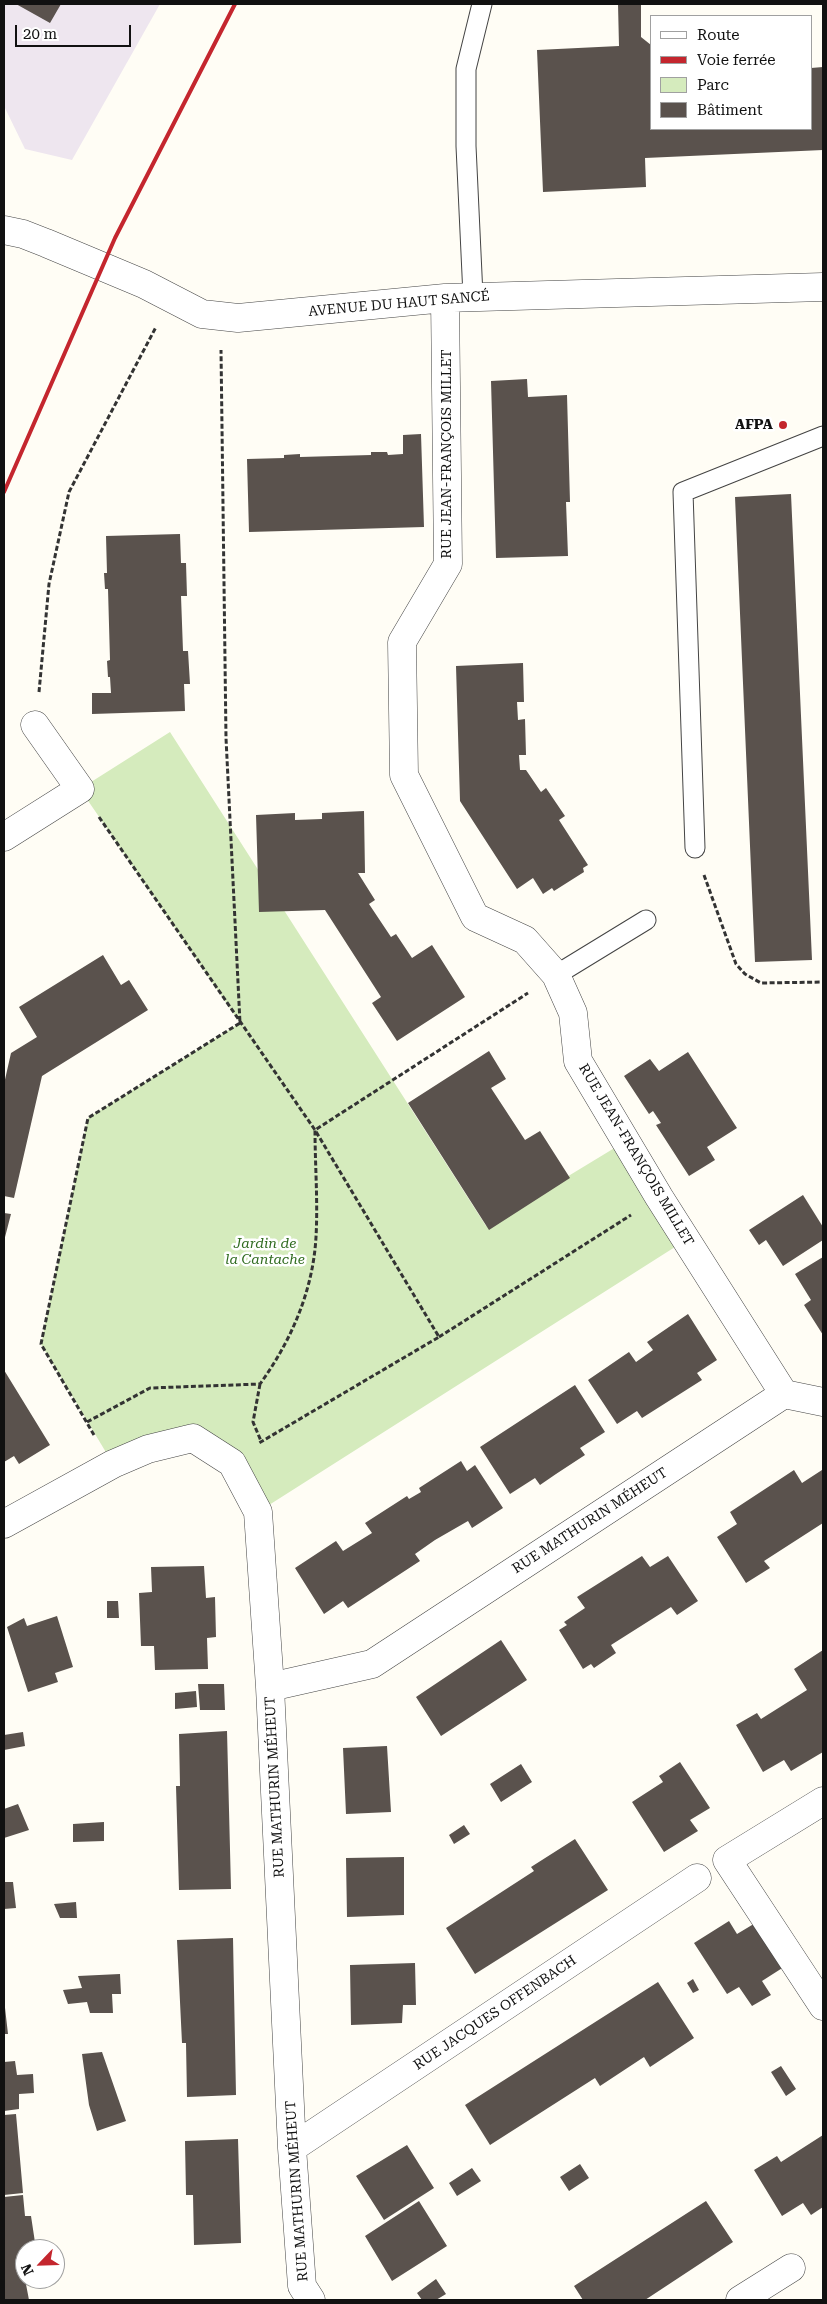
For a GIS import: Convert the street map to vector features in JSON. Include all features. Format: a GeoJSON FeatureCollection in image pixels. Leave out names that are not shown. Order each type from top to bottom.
{"type":"FeatureCollection","features":[{"type":"Feature","properties":{"kind":"street","name":"AVENUE DU HAUT SANCÉ"},"geometry":{"type":"LineString","coordinates":[[13,232],[144,284],[202,314],[238,318],[473,296],[823,287]]}},
{"type":"Feature","properties":{"kind":"street","name":"RUE JEAN-FRANÇOIS MILLET"},"geometry":{"type":"LineString","coordinates":[[445,298],[448,564],[402,642],[404,775],[475,917],[524,940],[556,975],[574,1013],[578,1061],[659,1197],[784,1394]]}},
{"type":"Feature","properties":{"kind":"street"},"geometry":{"type":"LineString","coordinates":[[4,838],[80,789],[35,725]]}},
{"type":"Feature","properties":{"kind":"street"},"geometry":{"type":"LineString","coordinates":[[784,1394],[823,1402]]}},
{"type":"Feature","properties":{"kind":"street","name":"RUE MATHURIN MÉHEUT"},"geometry":{"type":"LineString","coordinates":[[311,2300],[302,2286],[292,2148],[270,1687],[372,1664],[784,1394]]}},
{"type":"Feature","properties":{"kind":"street"},"geometry":{"type":"LineString","coordinates":[[4,1524],[113,1464],[148,1449],[193,1438],[232,1463],[258,1512],[270,1687]]}},
{"type":"Feature","properties":{"kind":"street"},"geometry":{"type":"LineString","coordinates":[[823,1801],[727,1860],[823,2006]]}},
{"type":"Feature","properties":{"kind":"street","name":"RUE JACQUES OFFENBACH"},"geometry":{"type":"LineString","coordinates":[[292,2148],[697,1878]]}},
{"type":"Feature","properties":{"kind":"street"},"geometry":{"type":"LineString","coordinates":[[740,2300],[791,2268]]}},
{"type":"Feature","properties":{"kind":"lane"},"geometry":{"type":"LineString","coordinates":[[473,296],[466,146],[466,68],[482,4]]}},
{"type":"Feature","properties":{"kind":"lane"},"geometry":{"type":"LineString","coordinates":[[695,848],[683,492],[823,436]]}},
{"type":"Feature","properties":{"kind":"lane"},"geometry":{"type":"LineString","coordinates":[[556,975],[646,920]]}},
{"type":"Feature","properties":{"kind":"path"},"geometry":{"type":"LineString","coordinates":[[35,725],[49,584],[69,492],[171,298]]}},
{"type":"Feature","properties":{"kind":"path"},"geometry":{"type":"LineString","coordinates":[[220,352],[226,738],[240,1023]]}},
{"type":"Feature","properties":{"kind":"path"},"geometry":{"type":"LineString","coordinates":[[80,789],[314,1130],[439,1336]]}},
{"type":"Feature","properties":{"kind":"path"},"geometry":{"type":"LineString","coordinates":[[695,848],[736,964],[745,974],[761,983],[823,982]]}},
{"type":"Feature","properties":{"kind":"path"},"geometry":{"type":"LineString","coordinates":[[314,1130],[556,975]]}},
{"type":"Feature","properties":{"kind":"path"},"geometry":{"type":"LineString","coordinates":[[97,1440],[41,1344],[88,1118],[240,1023]]}},
{"type":"Feature","properties":{"kind":"path"},"geometry":{"type":"LineString","coordinates":[[261,1442],[253,1422],[260,1384],[277,1360],[296,1323],[310,1280],[316,1237],[314,1130]]}},
{"type":"Feature","properties":{"kind":"path"},"geometry":{"type":"LineString","coordinates":[[232,1463],[261,1442],[439,1336],[659,1197]]}},
{"type":"Feature","properties":{"kind":"path"},"geometry":{"type":"LineString","coordinates":[[87,1422],[150,1388],[260,1384]]}},
{"type":"Feature","properties":{"kind":"shaded area"},"geometry":{"type":"Polygon","coordinates":[[[4,4],[160,4],[72,160],[25,149],[4,106],[4,4]]]}},
{"type":"Feature","properties":{"kind":"green space","name":"Jardin de la Cantache"},"geometry":{"type":"Polygon","coordinates":[[[170,732],[486,1226],[626,1141],[686,1240],[258,1512],[193,1438],[113,1464],[41,1344],[88,1118],[240,1023],[80,789],[170,732]]]}},
{"type":"Feature","properties":{"kind":"building"},"geometry":{"type":"Polygon","coordinates":[[[16,4],[61,4],[50,23],[16,4]]]}},
{"type":"Feature","properties":{"kind":"building"},"geometry":{"type":"Polygon","coordinates":[[[618,4],[641,4],[641,37],[650,44],[650,130],[812,130],[812,68],[823,67],[823,150],[645,158],[646,187],[543,192],[537,50],[619,46],[618,4]]]}},
{"type":"Feature","properties":{"kind":"building"},"geometry":{"type":"Polygon","coordinates":[[[527,379],[528,397],[567,395],[570,502],[566,502],[568,556],[496,558],[491,381],[527,379]]]}},
{"type":"Feature","properties":{"kind":"building"},"geometry":{"type":"Polygon","coordinates":[[[421,434],[424,527],[249,532],[247,459],[284,458],[284,455],[300,454],[300,457],[371,455],[371,452],[387,452],[388,455],[403,454],[403,435],[421,434]]]}},
{"type":"Feature","properties":{"kind":"building"},"geometry":{"type":"Polygon","coordinates":[[[791,494],[812,960],[755,962],[735,497],[791,494]]]}},
{"type":"Feature","properties":{"kind":"building"},"geometry":{"type":"Polygon","coordinates":[[[180,534],[181,563],[186,563],[187,596],[181,596],[183,651],[188,651],[190,684],[184,684],[185,711],[92,714],[92,693],[111,693],[107,661],[110,660],[108,589],[105,589],[104,573],[107,573],[106,536],[180,534]]]}},
{"type":"Feature","properties":{"kind":"building"},"geometry":{"type":"Polygon","coordinates":[[[523,663],[524,702],[517,702],[518,720],[525,719],[526,755],[519,755],[520,770],[526,770],[541,792],[546,788],[565,816],[559,820],[588,865],[583,868],[584,872],[554,891],[552,888],[543,894],[533,878],[517,889],[460,801],[456,666],[523,663]]]}},
{"type":"Feature","properties":{"kind":"building"},"geometry":{"type":"Polygon","coordinates":[[[364,811],[365,873],[358,873],[375,900],[369,904],[391,937],[396,934],[412,958],[432,945],[465,997],[397,1041],[372,1003],[381,997],[325,910],[259,912],[256,815],[295,813],[295,820],[322,819],[322,813],[364,811]]]}},
{"type":"Feature","properties":{"kind":"building"},"geometry":{"type":"Polygon","coordinates":[[[103,955],[121,985],[129,980],[148,1010],[42,1076],[14,1198],[4,1196],[4,1084],[11,1053],[37,1037],[19,1007],[103,955]]]}},
{"type":"Feature","properties":{"kind":"building"},"geometry":{"type":"Polygon","coordinates":[[[489,1051],[506,1079],[491,1088],[525,1140],[540,1131],[570,1178],[489,1230],[408,1103],[489,1051]]]}},
{"type":"Feature","properties":{"kind":"building"},"geometry":{"type":"Polygon","coordinates":[[[688,1052],[737,1128],[707,1147],[715,1160],[689,1176],[656,1125],[661,1123],[653,1111],[649,1114],[624,1076],[650,1059],[659,1071],[688,1052]]]}},
{"type":"Feature","properties":{"kind":"building"},"geometry":{"type":"Polygon","coordinates":[[[803,1195],[823,1227],[823,1240],[783,1266],[766,1240],[759,1245],[749,1230],[803,1195]]]}},
{"type":"Feature","properties":{"kind":"building"},"geometry":{"type":"Polygon","coordinates":[[[4,1213],[11,1214],[4,1241],[4,1213]]]}},
{"type":"Feature","properties":{"kind":"building"},"geometry":{"type":"Polygon","coordinates":[[[823,1257],[823,1335],[804,1305],[811,1300],[795,1274],[823,1257]]]}},
{"type":"Feature","properties":{"kind":"building"},"geometry":{"type":"Polygon","coordinates":[[[688,1314],[717,1360],[697,1373],[702,1380],[642,1418],[637,1411],[617,1424],[588,1380],[629,1352],[636,1362],[653,1350],[647,1342],[688,1314]]]}},
{"type":"Feature","properties":{"kind":"building"},"geometry":{"type":"Polygon","coordinates":[[[4,1370],[50,1445],[19,1464],[14,1456],[4,1462],[4,1370]]]}},
{"type":"Feature","properties":{"kind":"building"},"geometry":{"type":"Polygon","coordinates":[[[575,1385],[605,1432],[580,1448],[585,1455],[540,1485],[535,1478],[510,1494],[480,1447],[575,1385]]]}},
{"type":"Feature","properties":{"kind":"building"},"geometry":{"type":"Polygon","coordinates":[[[461,1461],[467,1471],[475,1465],[503,1508],[472,1528],[468,1521],[435,1540],[415,1554],[420,1561],[348,1608],[343,1601],[324,1614],[295,1568],[336,1541],[343,1551],[372,1533],[365,1523],[407,1496],[409,1499],[421,1492],[419,1488],[461,1461]]]}},
{"type":"Feature","properties":{"kind":"building"},"geometry":{"type":"Polygon","coordinates":[[[794,1470],[802,1483],[823,1471],[823,1523],[764,1561],[770,1568],[746,1583],[717,1537],[737,1524],[730,1512],[794,1470]]]}},
{"type":"Feature","properties":{"kind":"building"},"geometry":{"type":"Polygon","coordinates":[[[642,1556],[650,1567],[668,1556],[698,1601],[677,1615],[671,1607],[611,1645],[616,1653],[594,1668],[591,1664],[583,1669],[559,1630],[567,1625],[564,1622],[585,1608],[577,1597],[642,1556]]]}},
{"type":"Feature","properties":{"kind":"building"},"geometry":{"type":"Polygon","coordinates":[[[204,1566],[206,1598],[215,1597],[216,1637],[207,1638],[208,1669],[155,1670],[154,1646],[141,1646],[139,1593],[152,1592],[151,1567],[204,1566]]]}},
{"type":"Feature","properties":{"kind":"building"},"geometry":{"type":"Polygon","coordinates":[[[107,1601],[118,1601],[119,1618],[107,1618],[107,1601]]]}},
{"type":"Feature","properties":{"kind":"building"},"geometry":{"type":"Polygon","coordinates":[[[57,1616],[73,1667],[55,1673],[58,1682],[28,1692],[7,1627],[24,1618],[27,1626],[57,1616]]]}},
{"type":"Feature","properties":{"kind":"building"},"geometry":{"type":"Polygon","coordinates":[[[501,1640],[527,1680],[441,1736],[416,1697],[501,1640]]]}},
{"type":"Feature","properties":{"kind":"building"},"geometry":{"type":"Polygon","coordinates":[[[823,1650],[823,1752],[791,1771],[784,1760],[763,1772],[736,1725],[757,1713],[761,1719],[807,1690],[794,1669],[823,1650]]]}},
{"type":"Feature","properties":{"kind":"building"},"geometry":{"type":"Polygon","coordinates":[[[198,1684],[224,1684],[225,1710],[200,1710],[198,1684]]]}},
{"type":"Feature","properties":{"kind":"building"},"geometry":{"type":"Polygon","coordinates":[[[196,1691],[197,1707],[175,1709],[175,1693],[196,1691]]]}},
{"type":"Feature","properties":{"kind":"building"},"geometry":{"type":"Polygon","coordinates":[[[227,1731],[231,1889],[179,1890],[176,1786],[180,1786],[179,1734],[227,1731]]]}},
{"type":"Feature","properties":{"kind":"building"},"geometry":{"type":"Polygon","coordinates":[[[23,1732],[25,1746],[4,1750],[4,1735],[23,1732]]]}},
{"type":"Feature","properties":{"kind":"building"},"geometry":{"type":"Polygon","coordinates":[[[387,1746],[391,1812],[346,1814],[343,1748],[387,1746]]]}},
{"type":"Feature","properties":{"kind":"building"},"geometry":{"type":"Polygon","coordinates":[[[680,1762],[710,1808],[690,1820],[698,1831],[664,1852],[632,1802],[663,1782],[659,1776],[680,1762]]]}},
{"type":"Feature","properties":{"kind":"building"},"geometry":{"type":"Polygon","coordinates":[[[521,1764],[532,1782],[501,1802],[490,1784],[521,1764]]]}},
{"type":"Feature","properties":{"kind":"building"},"geometry":{"type":"Polygon","coordinates":[[[18,1804],[29,1830],[4,1838],[4,1809],[18,1804]]]}},
{"type":"Feature","properties":{"kind":"building"},"geometry":{"type":"Polygon","coordinates":[[[104,1822],[104,1841],[73,1842],[73,1824],[104,1822]]]}},
{"type":"Feature","properties":{"kind":"building"},"geometry":{"type":"Polygon","coordinates":[[[464,1825],[470,1834],[454,1844],[449,1835],[464,1825]]]}},
{"type":"Feature","properties":{"kind":"building"},"geometry":{"type":"Polygon","coordinates":[[[575,1839],[608,1890],[475,1974],[446,1928],[534,1871],[531,1867],[575,1839]]]}},
{"type":"Feature","properties":{"kind":"building"},"geometry":{"type":"Polygon","coordinates":[[[404,1857],[404,1915],[347,1917],[346,1858],[404,1857]]]}},
{"type":"Feature","properties":{"kind":"building"},"geometry":{"type":"Polygon","coordinates":[[[4,1882],[13,1882],[16,1908],[4,1909],[4,1882]]]}},
{"type":"Feature","properties":{"kind":"building"},"geometry":{"type":"Polygon","coordinates":[[[76,1902],[77,1918],[60,1918],[54,1904],[76,1902]]]}},
{"type":"Feature","properties":{"kind":"building"},"geometry":{"type":"Polygon","coordinates":[[[729,1921],[737,1934],[757,1922],[787,1965],[762,1981],[771,1995],[752,2006],[739,1987],[727,1994],[694,1943],[729,1921]]]}},
{"type":"Feature","properties":{"kind":"building"},"geometry":{"type":"Polygon","coordinates":[[[233,1938],[236,2095],[187,2097],[186,2043],[182,2043],[177,1940],[233,1938]]]}},
{"type":"Feature","properties":{"kind":"building"},"geometry":{"type":"Polygon","coordinates":[[[415,1963],[416,2005],[403,2005],[402,2023],[351,2025],[350,1965],[415,1963]]]}},
{"type":"Feature","properties":{"kind":"building"},"geometry":{"type":"Polygon","coordinates":[[[120,1974],[121,1994],[112,1994],[113,2013],[90,2013],[87,2002],[68,2004],[63,1990],[82,1988],[78,1976],[120,1974]]]}},
{"type":"Feature","properties":{"kind":"building"},"geometry":{"type":"Polygon","coordinates":[[[693,1979],[699,1990],[693,1993],[687,1983],[693,1979]]]}},
{"type":"Feature","properties":{"kind":"building"},"geometry":{"type":"Polygon","coordinates":[[[658,1982],[694,2038],[650,2067],[644,2057],[600,2086],[595,2078],[490,2145],[465,2105],[658,1982]]]}},
{"type":"Feature","properties":{"kind":"building"},"geometry":{"type":"Polygon","coordinates":[[[4,1999],[8,2034],[4,2034],[4,1999]]]}},
{"type":"Feature","properties":{"kind":"building"},"geometry":{"type":"Polygon","coordinates":[[[102,2052],[126,2121],[97,2131],[89,2105],[82,2054],[102,2052]]]}},
{"type":"Feature","properties":{"kind":"building"},"geometry":{"type":"Polygon","coordinates":[[[15,2061],[17,2075],[33,2074],[34,2093],[19,2094],[19,2109],[4,2111],[4,2062],[15,2061]]]}},
{"type":"Feature","properties":{"kind":"building"},"geometry":{"type":"Polygon","coordinates":[[[781,2066],[796,2089],[786,2096],[771,2072],[781,2066]]]}},
{"type":"Feature","properties":{"kind":"building"},"geometry":{"type":"Polygon","coordinates":[[[16,2114],[23,2193],[4,2195],[4,2115],[16,2114]]]}},
{"type":"Feature","properties":{"kind":"building"},"geometry":{"type":"Polygon","coordinates":[[[823,2135],[823,2207],[811,2215],[803,2203],[782,2216],[754,2170],[777,2156],[781,2162],[823,2135]]]}},
{"type":"Feature","properties":{"kind":"building"},"geometry":{"type":"Polygon","coordinates":[[[238,2139],[241,2243],[194,2245],[193,2195],[186,2195],[185,2141],[238,2139]]]}},
{"type":"Feature","properties":{"kind":"building"},"geometry":{"type":"Polygon","coordinates":[[[407,2145],[434,2188],[384,2220],[356,2176],[407,2145]]]}},
{"type":"Feature","properties":{"kind":"building"},"geometry":{"type":"Polygon","coordinates":[[[580,2164],[589,2178],[569,2191],[560,2177],[580,2164]]]}},
{"type":"Feature","properties":{"kind":"building"},"geometry":{"type":"Polygon","coordinates":[[[472,2168],[481,2181],[457,2196],[449,2183],[472,2168]]]}},
{"type":"Feature","properties":{"kind":"building"},"geometry":{"type":"Polygon","coordinates":[[[23,2195],[25,2216],[31,2216],[34,2239],[15,2239],[15,2289],[27,2289],[29,2300],[4,2300],[4,2197],[23,2195]]]}},
{"type":"Feature","properties":{"kind":"building"},"geometry":{"type":"Polygon","coordinates":[[[419,2201],[447,2246],[392,2281],[365,2236],[419,2201]]]}},
{"type":"Feature","properties":{"kind":"building"},"geometry":{"type":"Polygon","coordinates":[[[706,2201],[733,2242],[645,2300],[583,2300],[574,2286],[706,2201]]]}},
{"type":"Feature","properties":{"kind":"building"},"geometry":{"type":"Polygon","coordinates":[[[436,2279],[446,2294],[436,2300],[422,2300],[417,2293],[436,2279]]]}},
{"type":"Feature","properties":{"kind":"railway"},"geometry":{"type":"LineString","coordinates":[[4,492],[115,238],[235,4]]}},
{"type":"Feature","properties":{"kind":"place","name":"AFPA"},"geometry":{"type":"Point","coordinates":[783,425]}}]}
